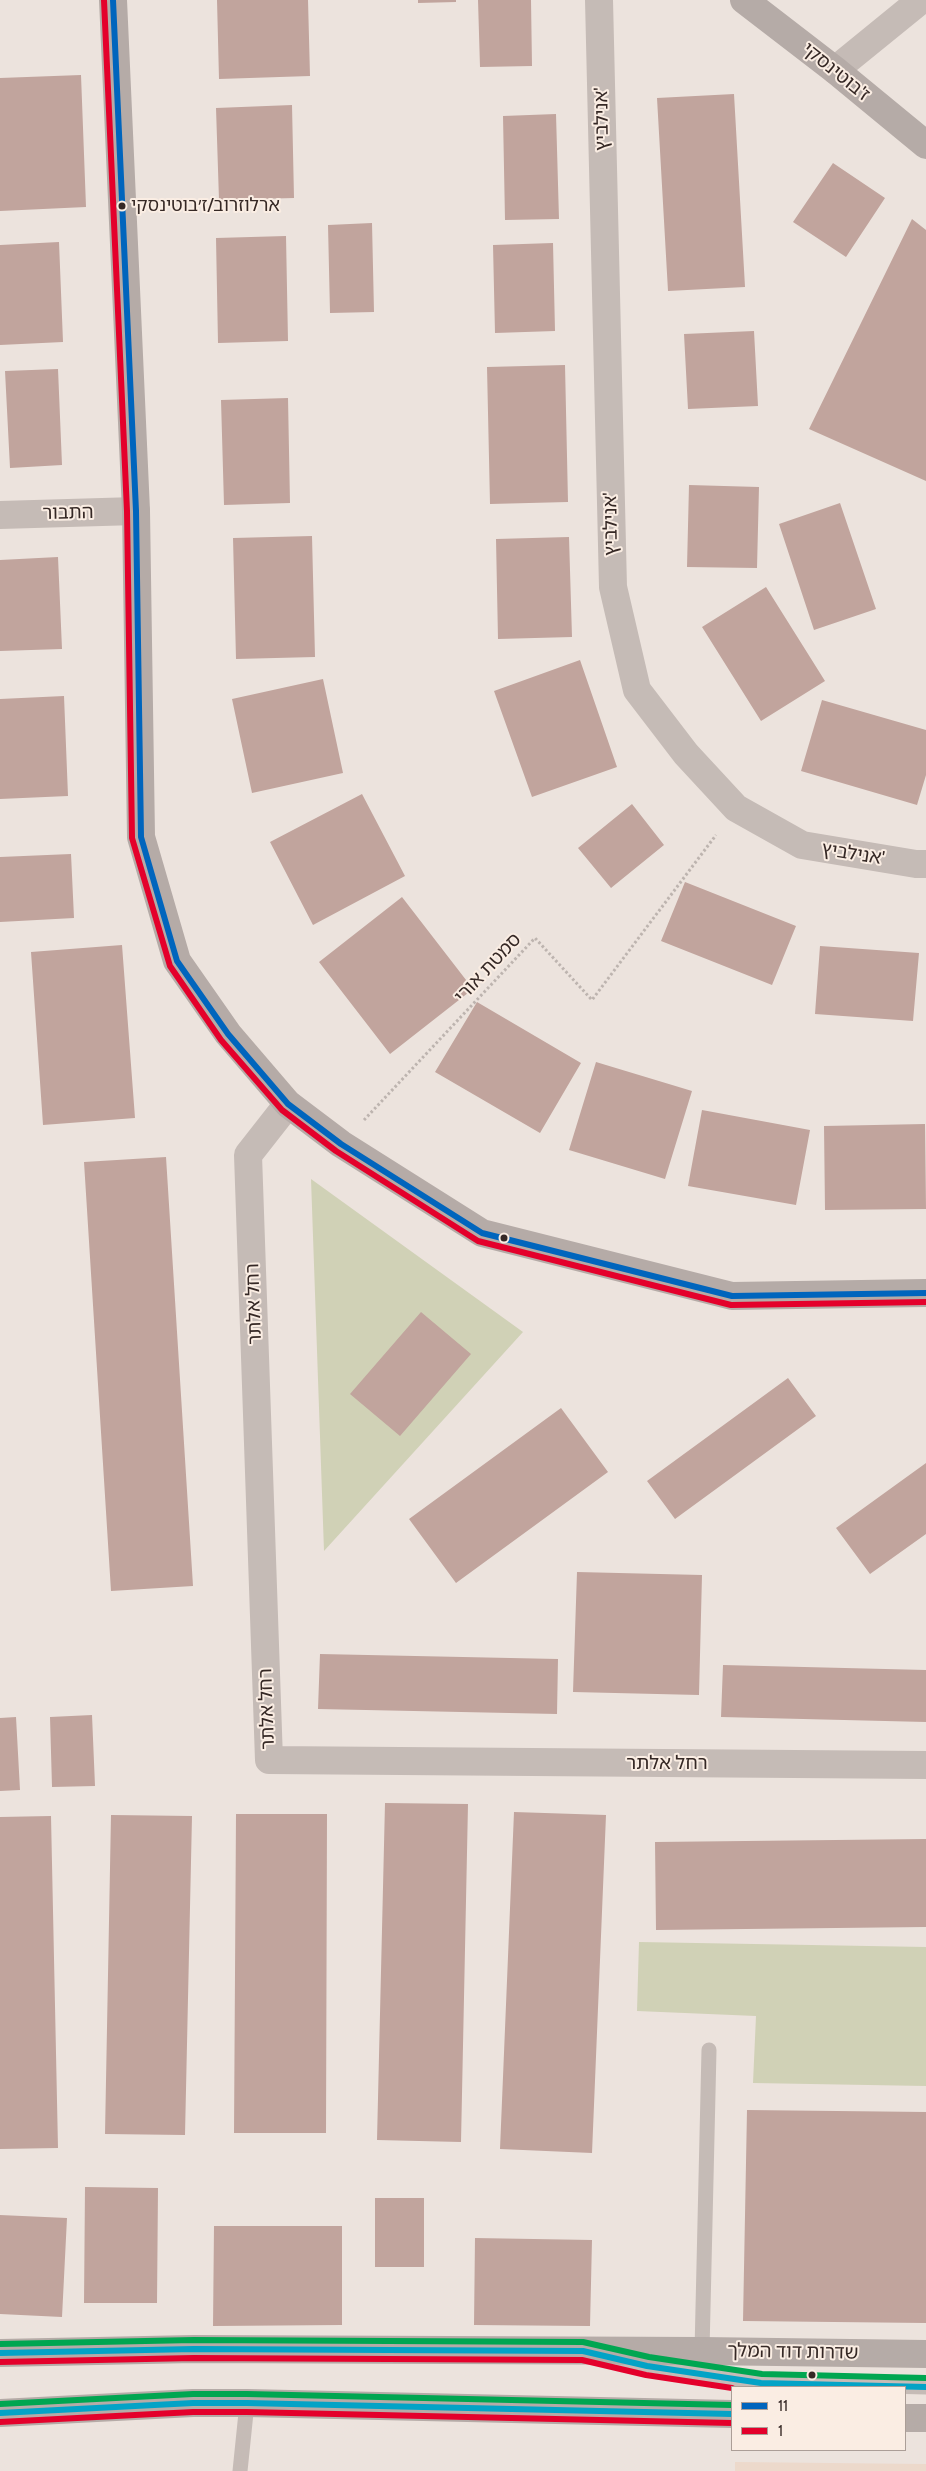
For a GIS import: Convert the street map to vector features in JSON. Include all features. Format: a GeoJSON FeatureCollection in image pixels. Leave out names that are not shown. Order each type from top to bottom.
{"type":"FeatureCollection","features":[{"type":"Feature","properties":{"kind":"street"},"geometry":{"type":"LineString","coordinates":[[113,0],[136,511],[141,837],[177,961],[228,1034],[288,1104],[341,1144],[482,1232],[732,1296],[926,1293]]}},
{"type":"Feature","properties":{"kind":"street","name":"אנילביץ'"},"geometry":{"type":"LineString","coordinates":[[599,0],[613,587],[637,690],[686,754],[736,808],[802,845],[916,864],[926,864]]}},
{"type":"Feature","properties":{"kind":"street","name":"ז'בוטינסקי"},"geometry":{"type":"LineString","coordinates":[[744,0],[835,70],[926,145]]}},
{"type":"Feature","properties":{"kind":"street"},"geometry":{"type":"LineString","coordinates":[[835,70],[920,0]]}},
{"type":"Feature","properties":{"kind":"street","name":"התבור"},"geometry":{"type":"LineString","coordinates":[[0,515],[136,511]]}},
{"type":"Feature","properties":{"kind":"street","name":"רחל אלתר"},"geometry":{"type":"LineString","coordinates":[[288,1104],[248,1155],[269,1760],[926,1765]]}},
{"type":"Feature","properties":{"kind":"street","name":"שדרות דוד המלך"},"geometry":{"type":"LineString","coordinates":[[0,2353],[194,2349],[702,2350],[926,2354]]}},
{"type":"Feature","properties":{"kind":"street"},"geometry":{"type":"LineString","coordinates":[[0,2413],[173,2404],[248,2403],[731,2414]]}},
{"type":"Feature","properties":{"kind":"street"},"geometry":{"type":"LineString","coordinates":[[906,2418],[926,2418]]}},
{"type":"Feature","properties":{"kind":"lane"},"geometry":{"type":"LineString","coordinates":[[702,2350],[709,2050]]}},
{"type":"Feature","properties":{"kind":"lane"},"geometry":{"type":"LineString","coordinates":[[582,2351],[647,2366],[761,2383],[885,2386]]}},
{"type":"Feature","properties":{"kind":"lane"},"geometry":{"type":"LineString","coordinates":[[906,2387],[926,2387]]}},
{"type":"Feature","properties":{"kind":"lane"},"geometry":{"type":"LineString","coordinates":[[240,2471],[248,2403]]}},
{"type":"Feature","properties":{"kind":"path","name":"סמטת אורי"},"geometry":{"type":"LineString","coordinates":[[341,1144],[535,938],[592,1000],[736,808]]}},
{"type":"Feature","properties":{"kind":"green space"},"geometry":{"type":"Polygon","coordinates":[[[311,1179],[523,1332],[324,1551],[311,1179]]]}},
{"type":"Feature","properties":{"kind":"green space"},"geometry":{"type":"Polygon","coordinates":[[[639,1942],[926,1947],[926,2086],[753,2083],[756,2016],[637,2011],[639,1942]]]}},
{"type":"Feature","properties":{"kind":"shaded area"},"geometry":{"type":"Polygon","coordinates":[[[735,2462],[926,2464],[926,2471],[735,2471],[735,2462]]]}},
{"type":"Feature","properties":{"kind":"building"},"geometry":{"type":"Polygon","coordinates":[[[217,0],[308,0],[310,76],[219,79],[217,0]]]}},
{"type":"Feature","properties":{"kind":"building"},"geometry":{"type":"Polygon","coordinates":[[[418,0],[456,0],[456,2],[418,3],[418,0]]]}},
{"type":"Feature","properties":{"kind":"building"},"geometry":{"type":"Polygon","coordinates":[[[478,0],[531,0],[532,66],[480,67],[478,0]]]}},
{"type":"Feature","properties":{"kind":"building"},"geometry":{"type":"Polygon","coordinates":[[[81,75],[86,207],[0,211],[0,78],[81,75]]]}},
{"type":"Feature","properties":{"kind":"building"},"geometry":{"type":"Polygon","coordinates":[[[734,94],[745,287],[668,291],[657,98],[734,94]]]}},
{"type":"Feature","properties":{"kind":"building"},"geometry":{"type":"Polygon","coordinates":[[[292,105],[294,198],[219,200],[216,108],[292,105]]]}},
{"type":"Feature","properties":{"kind":"building"},"geometry":{"type":"Polygon","coordinates":[[[556,114],[559,219],[505,220],[503,116],[556,114]]]}},
{"type":"Feature","properties":{"kind":"building"},"geometry":{"type":"Polygon","coordinates":[[[833,163],[885,198],[846,257],[793,222],[833,163]]]}},
{"type":"Feature","properties":{"kind":"building"},"geometry":{"type":"Polygon","coordinates":[[[912,219],[926,230],[926,481],[809,429],[912,219]]]}},
{"type":"Feature","properties":{"kind":"building"},"geometry":{"type":"Polygon","coordinates":[[[372,223],[374,312],[330,313],[328,225],[372,223]]]}},
{"type":"Feature","properties":{"kind":"building"},"geometry":{"type":"Polygon","coordinates":[[[286,236],[288,341],[218,343],[216,238],[286,236]]]}},
{"type":"Feature","properties":{"kind":"building"},"geometry":{"type":"Polygon","coordinates":[[[59,242],[63,342],[0,345],[0,245],[59,242]]]}},
{"type":"Feature","properties":{"kind":"building"},"geometry":{"type":"Polygon","coordinates":[[[553,243],[555,331],[495,333],[493,245],[553,243]]]}},
{"type":"Feature","properties":{"kind":"building"},"geometry":{"type":"Polygon","coordinates":[[[754,331],[758,406],[688,409],[684,334],[754,331]]]}},
{"type":"Feature","properties":{"kind":"building"},"geometry":{"type":"Polygon","coordinates":[[[565,365],[568,502],[490,504],[487,367],[565,365]]]}},
{"type":"Feature","properties":{"kind":"building"},"geometry":{"type":"Polygon","coordinates":[[[58,369],[62,465],[10,468],[5,371],[58,369]]]}},
{"type":"Feature","properties":{"kind":"building"},"geometry":{"type":"Polygon","coordinates":[[[288,398],[290,503],[224,505],[221,400],[288,398]]]}},
{"type":"Feature","properties":{"kind":"building"},"geometry":{"type":"Polygon","coordinates":[[[689,485],[759,487],[757,568],[687,567],[689,485]]]}},
{"type":"Feature","properties":{"kind":"building"},"geometry":{"type":"Polygon","coordinates":[[[840,503],[876,609],[814,630],[779,524],[840,503]]]}},
{"type":"Feature","properties":{"kind":"building"},"geometry":{"type":"Polygon","coordinates":[[[312,536],[315,657],[236,659],[233,538],[312,536]]]}},
{"type":"Feature","properties":{"kind":"building"},"geometry":{"type":"Polygon","coordinates":[[[569,537],[572,637],[498,639],[496,539],[569,537]]]}},
{"type":"Feature","properties":{"kind":"building"},"geometry":{"type":"Polygon","coordinates":[[[58,557],[62,649],[0,651],[0,560],[58,557]]]}},
{"type":"Feature","properties":{"kind":"building"},"geometry":{"type":"Polygon","coordinates":[[[766,587],[825,681],[761,721],[702,627],[766,587]]]}},
{"type":"Feature","properties":{"kind":"building"},"geometry":{"type":"Polygon","coordinates":[[[580,660],[617,767],[532,797],[494,691],[580,660]]]}},
{"type":"Feature","properties":{"kind":"building"},"geometry":{"type":"Polygon","coordinates":[[[323,679],[343,773],[252,793],[232,699],[323,679]]]}},
{"type":"Feature","properties":{"kind":"building"},"geometry":{"type":"Polygon","coordinates":[[[64,696],[68,796],[0,799],[0,699],[64,696]]]}},
{"type":"Feature","properties":{"kind":"building"},"geometry":{"type":"Polygon","coordinates":[[[822,700],[926,730],[926,775],[917,805],[801,771],[822,700]]]}},
{"type":"Feature","properties":{"kind":"building"},"geometry":{"type":"Polygon","coordinates":[[[362,794],[405,876],[313,925],[270,842],[362,794]]]}},
{"type":"Feature","properties":{"kind":"building"},"geometry":{"type":"Polygon","coordinates":[[[632,804],[664,845],[611,888],[578,848],[632,804]]]}},
{"type":"Feature","properties":{"kind":"building"},"geometry":{"type":"Polygon","coordinates":[[[71,854],[74,918],[0,922],[0,857],[71,854]]]}},
{"type":"Feature","properties":{"kind":"building"},"geometry":{"type":"Polygon","coordinates":[[[685,882],[796,926],[772,985],[661,941],[685,882]]]}},
{"type":"Feature","properties":{"kind":"building"},"geometry":{"type":"Polygon","coordinates":[[[402,897],[473,989],[390,1054],[319,962],[402,897]]]}},
{"type":"Feature","properties":{"kind":"building"},"geometry":{"type":"Polygon","coordinates":[[[122,945],[135,1118],[43,1125],[31,952],[122,945]]]}},
{"type":"Feature","properties":{"kind":"building"},"geometry":{"type":"Polygon","coordinates":[[[820,946],[919,953],[913,1021],[815,1014],[820,946]]]}},
{"type":"Feature","properties":{"kind":"building"},"geometry":{"type":"Polygon","coordinates":[[[477,1002],[581,1063],[540,1133],[435,1072],[477,1002]]]}},
{"type":"Feature","properties":{"kind":"building"},"geometry":{"type":"Polygon","coordinates":[[[596,1062],[692,1091],[665,1179],[569,1150],[596,1062]]]}},
{"type":"Feature","properties":{"kind":"building"},"geometry":{"type":"Polygon","coordinates":[[[702,1110],[810,1130],[796,1205],[688,1186],[702,1110]]]}},
{"type":"Feature","properties":{"kind":"building"},"geometry":{"type":"Polygon","coordinates":[[[925,1124],[926,1209],[825,1210],[824,1126],[925,1124]]]}},
{"type":"Feature","properties":{"kind":"building"},"geometry":{"type":"Polygon","coordinates":[[[166,1157],[193,1586],[111,1591],[84,1162],[166,1157]]]}},
{"type":"Feature","properties":{"kind":"building"},"geometry":{"type":"Polygon","coordinates":[[[421,1312],[471,1354],[400,1436],[350,1394],[421,1312]]]}},
{"type":"Feature","properties":{"kind":"building"},"geometry":{"type":"Polygon","coordinates":[[[788,1378],[816,1416],[675,1519],[647,1481],[788,1378]]]}},
{"type":"Feature","properties":{"kind":"building"},"geometry":{"type":"Polygon","coordinates":[[[561,1408],[608,1472],[456,1583],[409,1519],[561,1408]]]}},
{"type":"Feature","properties":{"kind":"building"},"geometry":{"type":"Polygon","coordinates":[[[926,1463],[926,1534],[870,1574],[836,1528],[926,1463]]]}},
{"type":"Feature","properties":{"kind":"building"},"geometry":{"type":"Polygon","coordinates":[[[577,1572],[702,1575],[699,1695],[573,1692],[577,1572]]]}},
{"type":"Feature","properties":{"kind":"building"},"geometry":{"type":"Polygon","coordinates":[[[320,1654],[558,1659],[557,1714],[318,1709],[320,1654]]]}},
{"type":"Feature","properties":{"kind":"building"},"geometry":{"type":"Polygon","coordinates":[[[723,1665],[926,1670],[926,1722],[721,1717],[723,1665]]]}},
{"type":"Feature","properties":{"kind":"building"},"geometry":{"type":"Polygon","coordinates":[[[92,1715],[95,1786],[52,1787],[50,1717],[92,1715]]]}},
{"type":"Feature","properties":{"kind":"building"},"geometry":{"type":"Polygon","coordinates":[[[16,1717],[20,1790],[0,1791],[0,1718],[16,1717]]]}},
{"type":"Feature","properties":{"kind":"building"},"geometry":{"type":"Polygon","coordinates":[[[385,1803],[468,1804],[461,2142],[377,2140],[385,1803]]]}},
{"type":"Feature","properties":{"kind":"building"},"geometry":{"type":"Polygon","coordinates":[[[514,1812],[606,1815],[592,2153],[500,2149],[514,1812]]]}},
{"type":"Feature","properties":{"kind":"building"},"geometry":{"type":"Polygon","coordinates":[[[236,1814],[327,1814],[326,2133],[234,2133],[236,1814]]]}},
{"type":"Feature","properties":{"kind":"building"},"geometry":{"type":"Polygon","coordinates":[[[111,1815],[192,1816],[185,2135],[105,2134],[111,1815]]]}},
{"type":"Feature","properties":{"kind":"building"},"geometry":{"type":"Polygon","coordinates":[[[51,1816],[58,2148],[0,2149],[0,1817],[51,1816]]]}},
{"type":"Feature","properties":{"kind":"building"},"geometry":{"type":"Polygon","coordinates":[[[926,1839],[926,1927],[656,1930],[655,1842],[926,1839]]]}},
{"type":"Feature","properties":{"kind":"building"},"geometry":{"type":"Polygon","coordinates":[[[747,2110],[926,2112],[926,2323],[743,2321],[747,2110]]]}},
{"type":"Feature","properties":{"kind":"building"},"geometry":{"type":"Polygon","coordinates":[[[85,2187],[158,2188],[157,2303],[84,2303],[85,2187]]]}},
{"type":"Feature","properties":{"kind":"building"},"geometry":{"type":"Polygon","coordinates":[[[375,2198],[424,2198],[424,2267],[375,2267],[375,2198]]]}},
{"type":"Feature","properties":{"kind":"building"},"geometry":{"type":"Polygon","coordinates":[[[0,2215],[67,2218],[62,2317],[0,2314],[0,2215]]]}},
{"type":"Feature","properties":{"kind":"building"},"geometry":{"type":"Polygon","coordinates":[[[214,2226],[342,2226],[342,2325],[213,2326],[214,2226]]]}},
{"type":"Feature","properties":{"kind":"building"},"geometry":{"type":"Polygon","coordinates":[[[475,2238],[592,2240],[590,2326],[474,2325],[475,2238]]]}},
{"type":"Feature","properties":{"kind":"transit line","name":"1"},"geometry":{"type":"LineString","coordinates":[[104,0],[127,511],[132,838],[170,966],[221,1040],[282,1110],[336,1151],[478,1241],[731,1305],[926,1302]]}},
{"type":"Feature","properties":{"kind":"transit line","name":"11"},"geometry":{"type":"LineString","coordinates":[[113,0],[136,511],[141,837],[177,961],[228,1034],[288,1104],[341,1144],[482,1233],[732,1296],[926,1293]]}},
{"type":"Feature","properties":{"kind":"transit line"},"geometry":{"type":"LineString","coordinates":[[0,2344],[194,2340],[583,2342],[649,2357],[762,2374],[926,2378]]}},
{"type":"Feature","properties":{"kind":"transit line"},"geometry":{"type":"LineString","coordinates":[[0,2353],[194,2349],[583,2351],[647,2366],[761,2383],[885,2386]]}},
{"type":"Feature","properties":{"kind":"transit line","name":"1"},"geometry":{"type":"LineString","coordinates":[[0,2362],[194,2358],[582,2360],[646,2375],[731,2388]]}},
{"type":"Feature","properties":{"kind":"transit line"},"geometry":{"type":"LineString","coordinates":[[906,2387],[926,2387]]}},
{"type":"Feature","properties":{"kind":"transit line"},"geometry":{"type":"LineString","coordinates":[[0,2404],[193,2394],[247,2394],[731,2405]]}},
{"type":"Feature","properties":{"kind":"transit line"},"geometry":{"type":"LineString","coordinates":[[0,2413],[193,2403],[247,2403],[731,2414]]}},
{"type":"Feature","properties":{"kind":"transit line","name":"1"},"geometry":{"type":"LineString","coordinates":[[0,2422],[193,2412],[247,2412],[731,2423]]}},
{"type":"Feature","properties":{"kind":"place","name":"ארלוזרוב/ז׳בוטינסקי"},"geometry":{"type":"Point","coordinates":[122,206]}}]}
